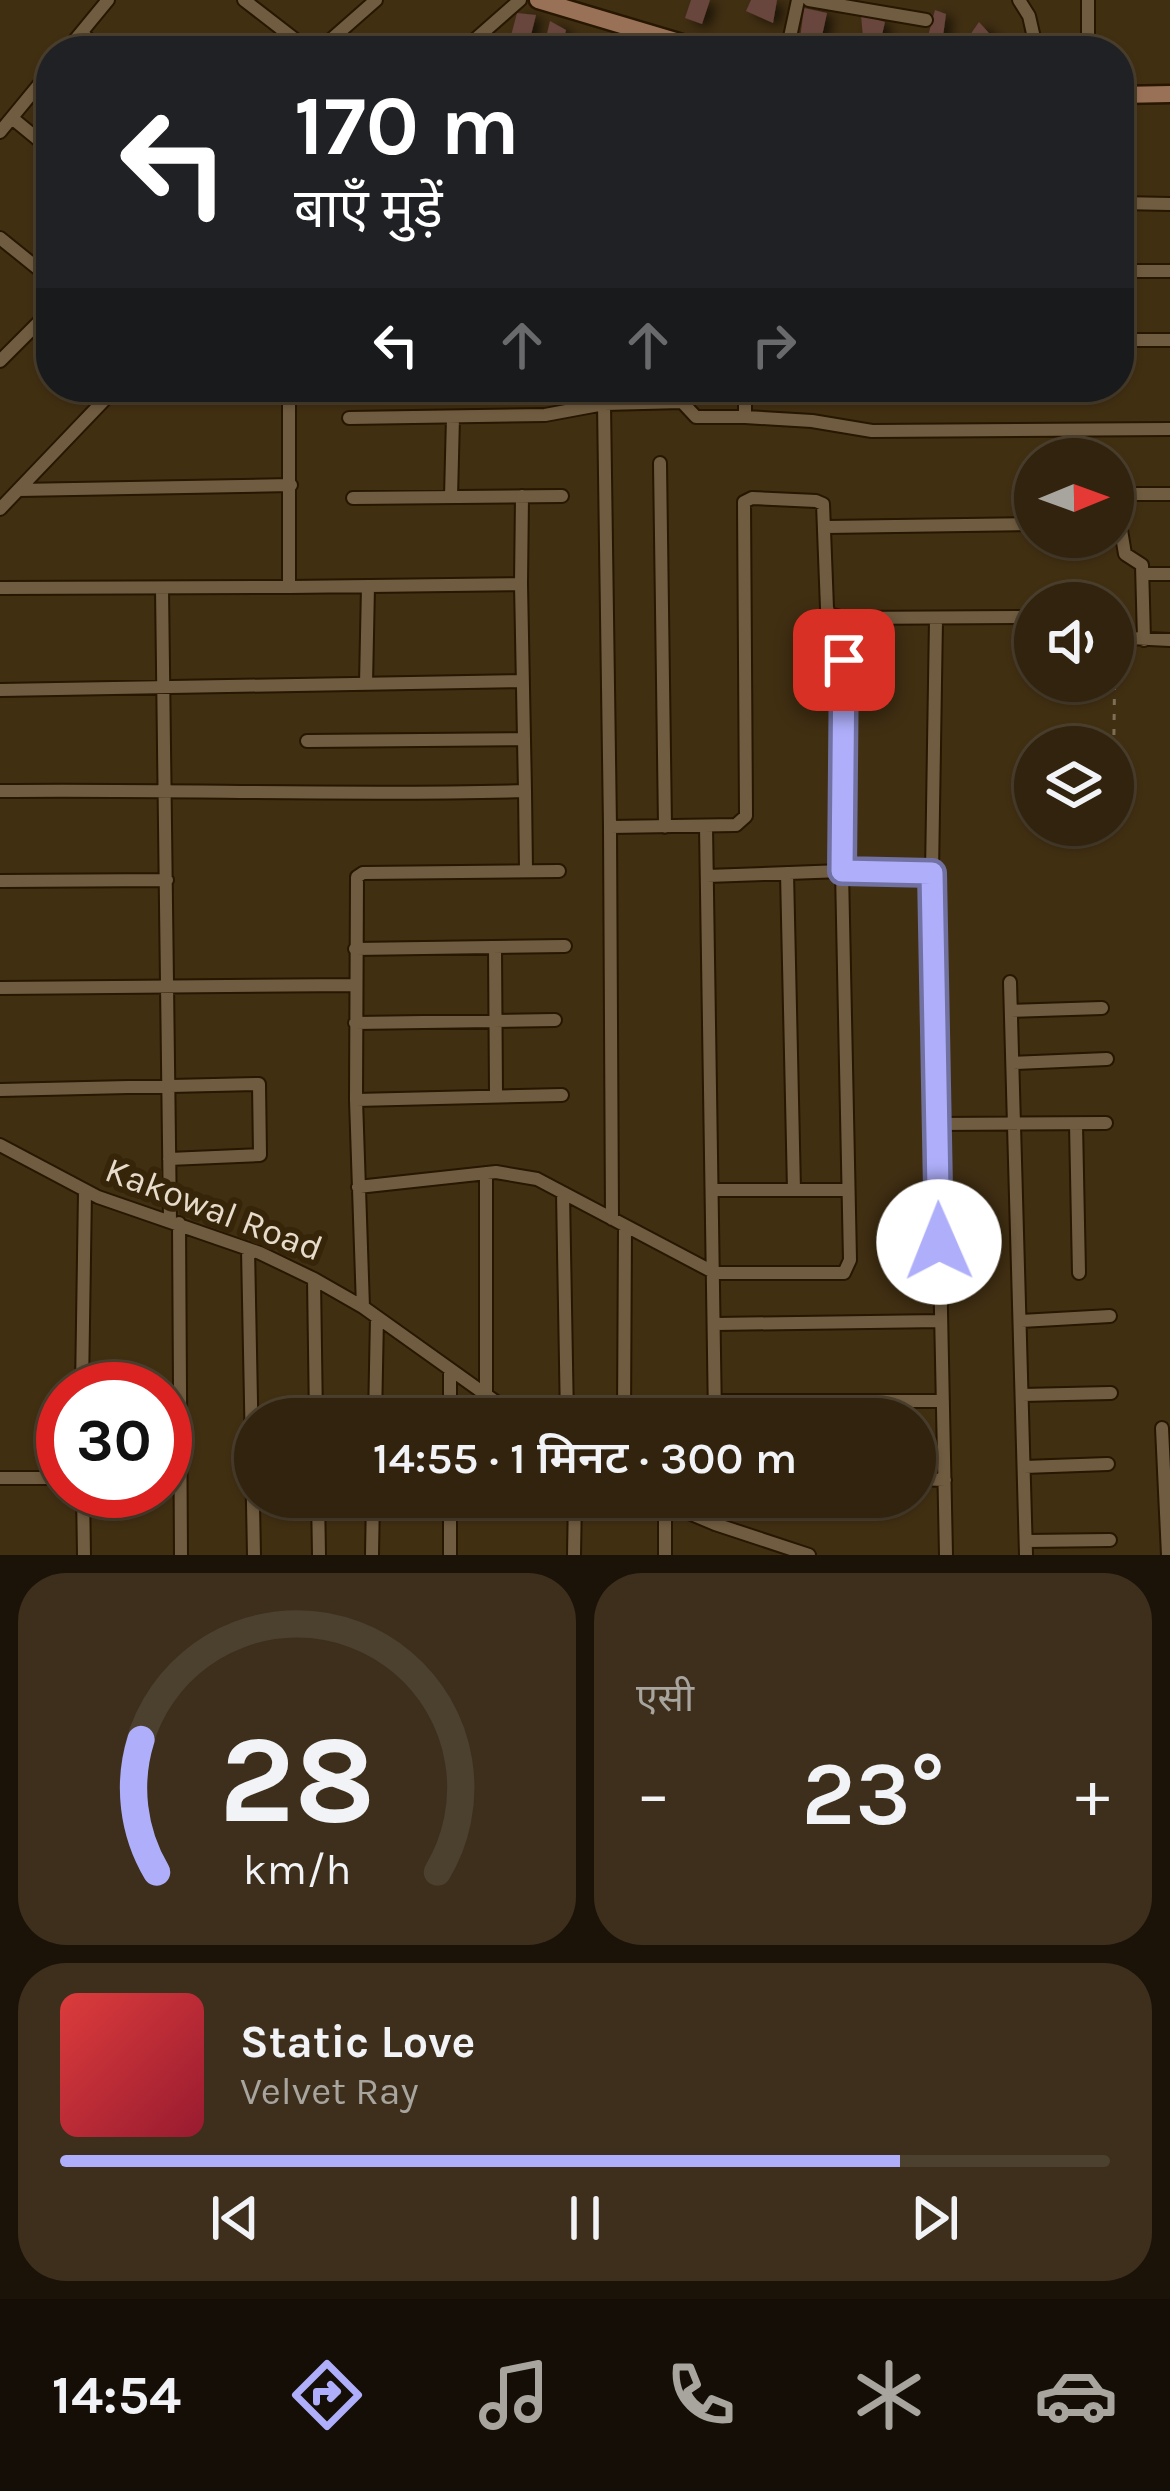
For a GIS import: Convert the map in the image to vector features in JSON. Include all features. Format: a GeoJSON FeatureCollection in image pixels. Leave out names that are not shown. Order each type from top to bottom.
{"type":"FeatureCollection","features":[{"type":"Feature","properties":{"kind":"street"},"geometry":{"type":"LineString","coordinates":[[78,36],[108,0]]}},
{"type":"Feature","properties":{"kind":"street"},"geometry":{"type":"LineString","coordinates":[[244,0],[293,36]]}},
{"type":"Feature","properties":{"kind":"street"},"geometry":{"type":"LineString","coordinates":[[332,36],[376,0]]}},
{"type":"Feature","properties":{"kind":"street"},"geometry":{"type":"LineString","coordinates":[[479,36],[520,0]]}},
{"type":"Feature","properties":{"kind":"street"},"geometry":{"type":"LineString","coordinates":[[538,0],[659,36]]}},
{"type":"Feature","properties":{"kind":"street"},"geometry":{"type":"LineString","coordinates":[[790,36],[798,0]]}},
{"type":"Feature","properties":{"kind":"street"},"geometry":{"type":"LineString","coordinates":[[809,0],[926,20]]}},
{"type":"Feature","properties":{"kind":"street"},"geometry":{"type":"LineString","coordinates":[[1018,0],[1029,16],[1034,36]]}},
{"type":"Feature","properties":{"kind":"street"},"geometry":{"type":"LineString","coordinates":[[1088,0],[1088,36]]}},
{"type":"Feature","properties":{"kind":"street"},"geometry":{"type":"LineString","coordinates":[[80,33],[84,36]]}},
{"type":"Feature","properties":{"kind":"street"},"geometry":{"type":"LineString","coordinates":[[0,133],[36,88]]}},
{"type":"Feature","properties":{"kind":"street"},"geometry":{"type":"LineString","coordinates":[[1134,95],[1170,94]]}},
{"type":"Feature","properties":{"kind":"street"},"geometry":{"type":"LineString","coordinates":[[12,118],[36,138]]}},
{"type":"Feature","properties":{"kind":"street"},"geometry":{"type":"LineString","coordinates":[[1134,203],[1170,203]]}},
{"type":"Feature","properties":{"kind":"street"},"geometry":{"type":"LineString","coordinates":[[0,238],[36,267]]}},
{"type":"Feature","properties":{"kind":"street"},"geometry":{"type":"LineString","coordinates":[[1134,271],[1170,272]]}},
{"type":"Feature","properties":{"kind":"street"},"geometry":{"type":"LineString","coordinates":[[0,361],[36,325]]}},
{"type":"Feature","properties":{"kind":"street"},"geometry":{"type":"LineString","coordinates":[[1134,340],[1170,340]]}},
{"type":"Feature","properties":{"kind":"street"},"geometry":{"type":"LineString","coordinates":[[0,509],[102,402]]}},
{"type":"Feature","properties":{"kind":"street"},"geometry":{"type":"LineString","coordinates":[[289,587],[291,402]]}},
{"type":"Feature","properties":{"kind":"street"},"geometry":{"type":"LineString","coordinates":[[349,418],[545,415],[604,404],[656,402]]}},
{"type":"Feature","properties":{"kind":"street"},"geometry":{"type":"LineString","coordinates":[[683,402],[696,417],[812,421],[872,431],[1170,429]]}},
{"type":"Feature","properties":{"kind":"street"},"geometry":{"type":"LineString","coordinates":[[745,402],[745,417]]}},
{"type":"Feature","properties":{"kind":"street"},"geometry":{"type":"LineString","coordinates":[[604,404],[623,1398]]}},
{"type":"Feature","properties":{"kind":"street"},"geometry":{"type":"LineString","coordinates":[[451,497],[453,417]]}},
{"type":"Feature","properties":{"kind":"street"},"geometry":{"type":"LineString","coordinates":[[661,463],[665,826]]}},
{"type":"Feature","properties":{"kind":"street"},"geometry":{"type":"LineString","coordinates":[[18,490],[290,484]]}},
{"type":"Feature","properties":{"kind":"street"},"geometry":{"type":"LineString","coordinates":[[1136,494],[1170,494]]}},
{"type":"Feature","properties":{"kind":"street"},"geometry":{"type":"LineString","coordinates":[[522,496],[526,871]]}},
{"type":"Feature","properties":{"kind":"street"},"geometry":{"type":"LineString","coordinates":[[353,498],[562,496]]}},
{"type":"Feature","properties":{"kind":"street"},"geometry":{"type":"LineString","coordinates":[[610,827],[736,825],[746,816],[744,502],[752,498],[823,504],[829,614],[844,618],[1014,617]]}},
{"type":"Feature","properties":{"kind":"street"},"geometry":{"type":"LineString","coordinates":[[826,527],[1014,524]]}},
{"type":"Feature","properties":{"kind":"street"},"geometry":{"type":"LineString","coordinates":[[1134,558],[1143,574],[1144,640]]}},
{"type":"Feature","properties":{"kind":"street"},"geometry":{"type":"LineString","coordinates":[[1143,574],[1170,574]]}},
{"type":"Feature","properties":{"kind":"street"},"geometry":{"type":"LineString","coordinates":[[0,588],[521,584]]}},
{"type":"Feature","properties":{"kind":"street"},"geometry":{"type":"LineString","coordinates":[[366,684],[368,586]]}},
{"type":"Feature","properties":{"kind":"street"},"geometry":{"type":"LineString","coordinates":[[162,588],[170,1159],[178,1362]]}},
{"type":"Feature","properties":{"kind":"street"},"geometry":{"type":"LineString","coordinates":[[358,1187],[518,1173],[715,1273],[844,1273],[850,1260],[842,871],[844,618]]}},
{"type":"Feature","properties":{"kind":"street"},"geometry":{"type":"LineString","coordinates":[[936,619],[932,873],[946,1555]]}},
{"type":"Feature","properties":{"kind":"street"},"geometry":{"type":"LineString","coordinates":[[1134,637],[1170,640]]}},
{"type":"Feature","properties":{"kind":"street"},"geometry":{"type":"LineString","coordinates":[[0,690],[523,681]]}},
{"type":"Feature","properties":{"kind":"street"},"geometry":{"type":"LineString","coordinates":[[307,741],[524,739]]}},
{"type":"Feature","properties":{"kind":"street"},"geometry":{"type":"LineString","coordinates":[[0,791],[166,789],[330,795],[525,790]]}},
{"type":"Feature","properties":{"kind":"street"},"geometry":{"type":"LineString","coordinates":[[706,826],[715,1398]]}},
{"type":"Feature","properties":{"kind":"street"},"geometry":{"type":"LineString","coordinates":[[363,1307],[354,985],[357,877],[363,873],[559,871]]}},
{"type":"Feature","properties":{"kind":"street"},"geometry":{"type":"LineString","coordinates":[[788,873],[794,1190]]}},
{"type":"Feature","properties":{"kind":"street"},"geometry":{"type":"LineString","coordinates":[[707,875],[932,873]]}},
{"type":"Feature","properties":{"kind":"street"},"geometry":{"type":"LineString","coordinates":[[0,880],[167,880]]}},
{"type":"Feature","properties":{"kind":"street"},"geometry":{"type":"LineString","coordinates":[[355,949],[566,946]]}},
{"type":"Feature","properties":{"kind":"street"},"geometry":{"type":"LineString","coordinates":[[495,947],[496,1095]]}},
{"type":"Feature","properties":{"kind":"street"},"geometry":{"type":"LineString","coordinates":[[1010,982],[1026,1548],[1110,1540]]}},
{"type":"Feature","properties":{"kind":"street"},"geometry":{"type":"LineString","coordinates":[[0,988],[354,985]]}},
{"type":"Feature","properties":{"kind":"street"},"geometry":{"type":"LineString","coordinates":[[1011,1011],[1102,1008]]}},
{"type":"Feature","properties":{"kind":"street"},"geometry":{"type":"LineString","coordinates":[[355,1024],[555,1020]]}},
{"type":"Feature","properties":{"kind":"street"},"geometry":{"type":"LineString","coordinates":[[1012,1063],[1107,1059]]}},
{"type":"Feature","properties":{"kind":"street"},"geometry":{"type":"LineString","coordinates":[[0,1090],[253,1082],[262,1091],[260,1155],[170,1159]]}},
{"type":"Feature","properties":{"kind":"street"},"geometry":{"type":"LineString","coordinates":[[356,1100],[562,1095]]}},
{"type":"Feature","properties":{"kind":"street"},"geometry":{"type":"LineString","coordinates":[[936,1124],[1106,1124]]}},
{"type":"Feature","properties":{"kind":"street"},"geometry":{"type":"LineString","coordinates":[[1076,1124],[1079,1274]]}},
{"type":"Feature","properties":{"kind":"street","name":"Kakowal Road"},"geometry":{"type":"LineString","coordinates":[[0,1145],[85,1191],[248,1249],[314,1279],[363,1307],[491,1398]]}},
{"type":"Feature","properties":{"kind":"street"},"geometry":{"type":"LineString","coordinates":[[486,1173],[486,1394]]}},
{"type":"Feature","properties":{"kind":"street"},"geometry":{"type":"LineString","coordinates":[[712,1190],[848,1190]]}},
{"type":"Feature","properties":{"kind":"street"},"geometry":{"type":"LineString","coordinates":[[82,1362],[85,1191]]}},
{"type":"Feature","properties":{"kind":"street"},"geometry":{"type":"LineString","coordinates":[[563,1192],[567,1398]]}},
{"type":"Feature","properties":{"kind":"street"},"geometry":{"type":"LineString","coordinates":[[248,1249],[254,1555]]}},
{"type":"Feature","properties":{"kind":"street"},"geometry":{"type":"LineString","coordinates":[[314,1279],[316,1398]]}},
{"type":"Feature","properties":{"kind":"street"},"geometry":{"type":"LineString","coordinates":[[1021,1321],[1110,1316]]}},
{"type":"Feature","properties":{"kind":"street"},"geometry":{"type":"LineString","coordinates":[[375,1398],[377,1317]]}},
{"type":"Feature","properties":{"kind":"street"},"geometry":{"type":"LineString","coordinates":[[715,1324],[941,1321]]}},
{"type":"Feature","properties":{"kind":"street"},"geometry":{"type":"LineString","coordinates":[[450,1369],[450,1398]]}},
{"type":"Feature","properties":{"kind":"street"},"geometry":{"type":"LineString","coordinates":[[1022,1395],[1111,1393]]}},
{"type":"Feature","properties":{"kind":"street"},"geometry":{"type":"LineString","coordinates":[[936,1401],[943,1401]]}},
{"type":"Feature","properties":{"kind":"street"},"geometry":{"type":"LineString","coordinates":[[1162,1428],[1168,1555]]}},
{"type":"Feature","properties":{"kind":"street"},"geometry":{"type":"LineString","coordinates":[[1024,1467],[1108,1464]]}},
{"type":"Feature","properties":{"kind":"street"},"geometry":{"type":"LineString","coordinates":[[0,1478],[36,1478]]}},
{"type":"Feature","properties":{"kind":"street"},"geometry":{"type":"LineString","coordinates":[[936,1480],[944,1480]]}},
{"type":"Feature","properties":{"kind":"street"},"geometry":{"type":"LineString","coordinates":[[83,1518],[84,1555]]}},
{"type":"Feature","properties":{"kind":"street"},"geometry":{"type":"LineString","coordinates":[[181,1518],[181,1555]]}},
{"type":"Feature","properties":{"kind":"street"},"geometry":{"type":"LineString","coordinates":[[318,1518],[319,1555]]}},
{"type":"Feature","properties":{"kind":"street"},"geometry":{"type":"LineString","coordinates":[[372,1555],[373,1518]]}},
{"type":"Feature","properties":{"kind":"street"},"geometry":{"type":"LineString","coordinates":[[450,1518],[450,1555]]}},
{"type":"Feature","properties":{"kind":"street"},"geometry":{"type":"LineString","coordinates":[[574,1555],[575,1518]]}},
{"type":"Feature","properties":{"kind":"street"},"geometry":{"type":"LineString","coordinates":[[660,1518],[665,1555]]}},
{"type":"Feature","properties":{"kind":"street"},"geometry":{"type":"LineString","coordinates":[[701,1518],[771,1549],[809,1555]]}},
{"type":"Feature","properties":{"kind":"street"},"geometry":{"type":"LineString","coordinates":[[715,1518],[715,1524]]}},
{"type":"Feature","properties":{"kind":"building"},"geometry":{"type":"Polygon","coordinates":[[[691,0],[710,0],[702,24],[685,18],[691,0]]]}},
{"type":"Feature","properties":{"kind":"building"},"geometry":{"type":"Polygon","coordinates":[[[751,0],[777,0],[773,23],[746,11],[751,0]]]}},
{"type":"Feature","properties":{"kind":"building"},"geometry":{"type":"Polygon","coordinates":[[[804,8],[827,13],[822,36],[800,36],[804,8]]]}},
{"type":"Feature","properties":{"kind":"building"},"geometry":{"type":"Polygon","coordinates":[[[935,10],[946,14],[943,36],[928,36],[935,10]]]}},
{"type":"Feature","properties":{"kind":"building"},"geometry":{"type":"Polygon","coordinates":[[[517,13],[536,15],[531,36],[511,36],[517,13]]]}},
{"type":"Feature","properties":{"kind":"building"},"geometry":{"type":"Polygon","coordinates":[[[861,15],[885,22],[882,36],[863,36],[861,15]]]}},
{"type":"Feature","properties":{"kind":"building"},"geometry":{"type":"Polygon","coordinates":[[[550,21],[566,30],[565,36],[546,36],[550,21]]]}},
{"type":"Feature","properties":{"kind":"building"},"geometry":{"type":"Polygon","coordinates":[[[979,22],[992,36],[969,36],[979,22]]]}},
{"type":"Feature","properties":{"kind":"route"},"geometry":{"type":"LineString","coordinates":[[844,660],[842,871],[932,873],[939,1242]]}}]}
